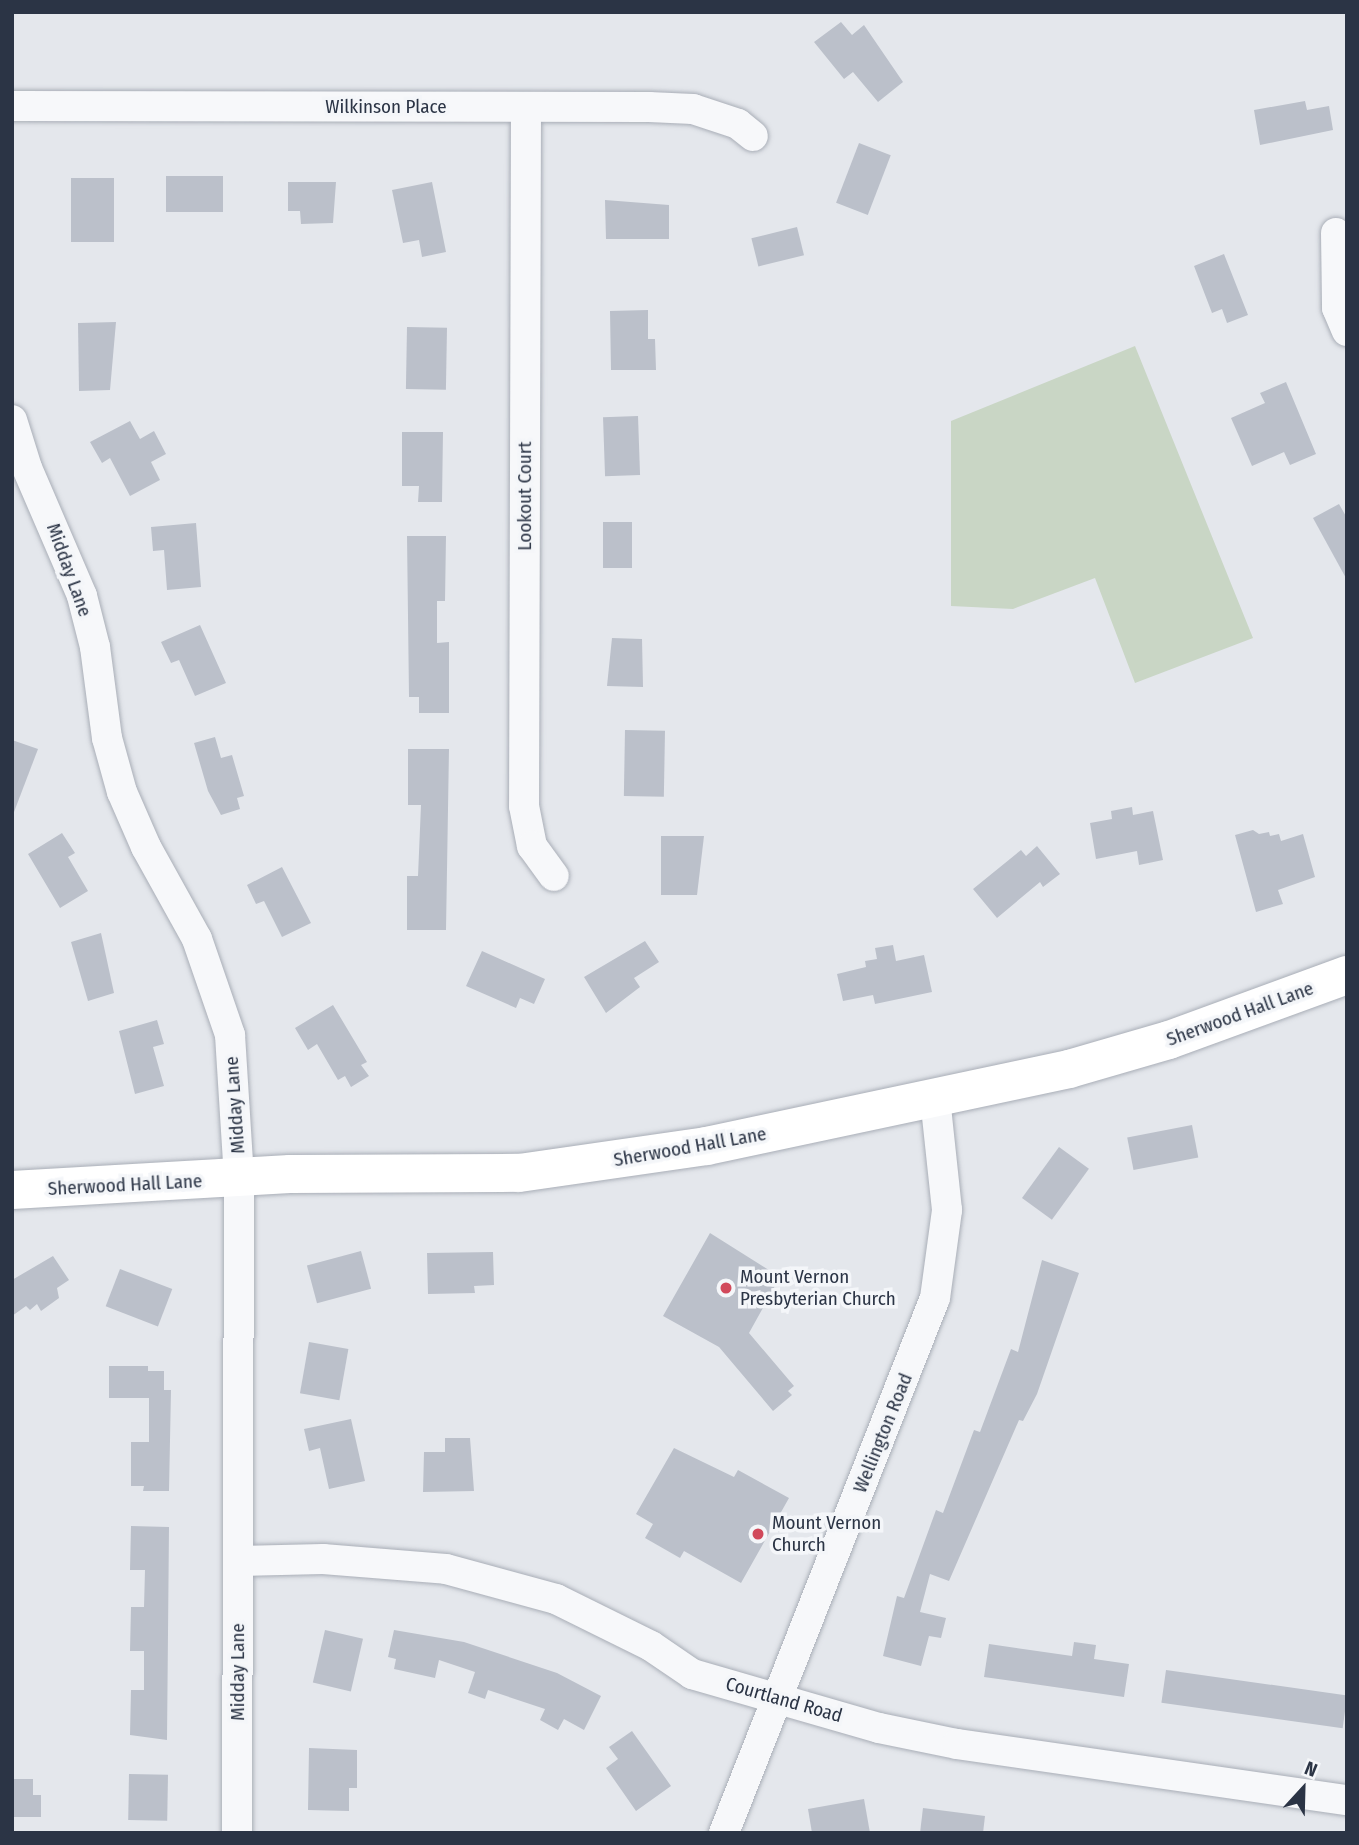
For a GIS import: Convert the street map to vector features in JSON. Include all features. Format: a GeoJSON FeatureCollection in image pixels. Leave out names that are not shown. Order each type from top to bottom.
{"type":"FeatureCollection","features":[{"type":"Feature","properties":{"kind":"main road","name":"Sherwood Hall Lane"},"geometry":{"type":"LineString","coordinates":[[12,1190],[239,1178],[569,1168],[707,1146],[1069,1069],[1169,1040],[1347,975]]}},
{"type":"Feature","properties":{"kind":"street","name":"Wilkinson Place"},"geometry":{"type":"LineString","coordinates":[[12,106],[693,109],[738,124],[753,136]]}},
{"type":"Feature","properties":{"kind":"street","name":"Lookout Court"},"geometry":{"type":"LineString","coordinates":[[526,107],[524,806],[532,846],[554,876]]}},
{"type":"Feature","properties":{"kind":"street"},"geometry":{"type":"LineString","coordinates":[[1336,233],[1337,308],[1347,331]]}},
{"type":"Feature","properties":{"kind":"street","name":"Midday Lane"},"geometry":{"type":"LineString","coordinates":[[12,420],[27,468],[82,596],[95,648],[107,738],[122,792],[146,847],[198,939],[221,1000],[235,1070],[239,1178],[237,1833]]}},
{"type":"Feature","properties":{"kind":"street","name":"Wellington Road"},"geometry":{"type":"LineString","coordinates":[[724,1833],[774,1698],[934,1298],[947,1210],[934,1098]]}},
{"type":"Feature","properties":{"kind":"street","name":"Courtland Road"},"geometry":{"type":"LineString","coordinates":[[239,1561],[393,1562],[494,1579],[597,1617],[692,1674],[879,1728],[957,1744],[1347,1800]]}},
{"type":"Feature","properties":{"kind":"green space"},"geometry":{"type":"Polygon","coordinates":[[[1135,346],[1253,638],[1135,683],[1095,578],[1013,609],[951,606],[951,421],[1135,346]]]}},
{"type":"Feature","properties":{"kind":"building"},"geometry":{"type":"Polygon","coordinates":[[[841,22],[852,35],[864,25],[903,82],[878,102],[853,72],[844,79],[814,42],[841,22]]]}},
{"type":"Feature","properties":{"kind":"building"},"geometry":{"type":"Polygon","coordinates":[[[1305,101],[1307,110],[1329,106],[1333,130],[1260,145],[1254,110],[1305,101]]]}},
{"type":"Feature","properties":{"kind":"building"},"geometry":{"type":"Polygon","coordinates":[[[859,143],[891,155],[868,215],[836,203],[859,143]]]}},
{"type":"Feature","properties":{"kind":"building"},"geometry":{"type":"Polygon","coordinates":[[[166,176],[223,176],[223,212],[166,212],[166,176]]]}},
{"type":"Feature","properties":{"kind":"building"},"geometry":{"type":"Polygon","coordinates":[[[71,178],[114,178],[114,242],[71,242],[71,178]]]}},
{"type":"Feature","properties":{"kind":"building"},"geometry":{"type":"Polygon","coordinates":[[[288,182],[336,182],[333,223],[301,224],[300,211],[288,211],[288,182]]]}},
{"type":"Feature","properties":{"kind":"building"},"geometry":{"type":"Polygon","coordinates":[[[432,182],[446,252],[422,257],[419,240],[403,243],[392,190],[432,182]]]}},
{"type":"Feature","properties":{"kind":"building"},"geometry":{"type":"Polygon","coordinates":[[[605,200],[669,205],[669,239],[606,239],[605,200]]]}},
{"type":"Feature","properties":{"kind":"building"},"geometry":{"type":"Polygon","coordinates":[[[797,227],[804,255],[758,267],[751,238],[797,227]]]}},
{"type":"Feature","properties":{"kind":"building"},"geometry":{"type":"Polygon","coordinates":[[[1224,254],[1248,315],[1227,323],[1222,309],[1212,313],[1194,266],[1224,254]]]}},
{"type":"Feature","properties":{"kind":"building"},"geometry":{"type":"Polygon","coordinates":[[[648,310],[648,339],[655,339],[656,370],[611,370],[610,311],[648,310]]]}},
{"type":"Feature","properties":{"kind":"building"},"geometry":{"type":"Polygon","coordinates":[[[116,322],[110,390],[79,391],[78,323],[116,322]]]}},
{"type":"Feature","properties":{"kind":"building"},"geometry":{"type":"Polygon","coordinates":[[[407,327],[447,328],[446,390],[406,389],[407,327]]]}},
{"type":"Feature","properties":{"kind":"building"},"geometry":{"type":"Polygon","coordinates":[[[1286,382],[1316,454],[1290,465],[1284,452],[1252,466],[1231,418],[1265,403],[1260,393],[1286,382]]]}},
{"type":"Feature","properties":{"kind":"building"},"geometry":{"type":"Polygon","coordinates":[[[638,416],[640,475],[605,476],[603,417],[638,416]]]}},
{"type":"Feature","properties":{"kind":"building"},"geometry":{"type":"Polygon","coordinates":[[[130,421],[140,439],[154,431],[166,454],[151,462],[160,480],[130,496],[110,458],[102,463],[90,442],[130,421]]]}},
{"type":"Feature","properties":{"kind":"building"},"geometry":{"type":"Polygon","coordinates":[[[402,432],[443,432],[442,502],[418,502],[419,486],[402,486],[402,432]]]}},
{"type":"Feature","properties":{"kind":"building"},"geometry":{"type":"Polygon","coordinates":[[[1339,504],[1347,518],[1347,580],[1313,518],[1339,504]]]}},
{"type":"Feature","properties":{"kind":"building"},"geometry":{"type":"Polygon","coordinates":[[[603,522],[632,522],[632,568],[603,568],[603,522]]]}},
{"type":"Feature","properties":{"kind":"building"},"geometry":{"type":"Polygon","coordinates":[[[196,523],[201,587],[167,590],[164,550],[153,551],[151,527],[196,523]]]}},
{"type":"Feature","properties":{"kind":"building"},"geometry":{"type":"Polygon","coordinates":[[[407,536],[446,536],[445,601],[437,601],[437,643],[449,642],[449,713],[419,713],[419,697],[409,697],[407,536]]]}},
{"type":"Feature","properties":{"kind":"building"},"geometry":{"type":"Polygon","coordinates":[[[200,625],[226,683],[195,696],[179,660],[171,663],[161,642],[200,625]]]}},
{"type":"Feature","properties":{"kind":"building"},"geometry":{"type":"Polygon","coordinates":[[[612,638],[642,639],[643,687],[607,686],[612,638]]]}},
{"type":"Feature","properties":{"kind":"building"},"geometry":{"type":"Polygon","coordinates":[[[625,730],[665,731],[664,797],[624,796],[625,730]]]}},
{"type":"Feature","properties":{"kind":"building"},"geometry":{"type":"Polygon","coordinates":[[[215,737],[221,758],[232,755],[244,796],[237,798],[240,809],[221,815],[208,791],[194,743],[215,737]]]}},
{"type":"Feature","properties":{"kind":"building"},"geometry":{"type":"Polygon","coordinates":[[[12,740],[38,749],[14,812],[12,812],[12,740]]]}},
{"type":"Feature","properties":{"kind":"building"},"geometry":{"type":"Polygon","coordinates":[[[408,749],[449,749],[446,930],[407,930],[407,876],[418,876],[421,805],[408,805],[408,749]]]}},
{"type":"Feature","properties":{"kind":"building"},"geometry":{"type":"Polygon","coordinates":[[[1132,807],[1133,815],[1153,811],[1163,860],[1139,865],[1137,851],[1096,859],[1090,823],[1112,819],[1111,811],[1132,807]]]}},
{"type":"Feature","properties":{"kind":"building"},"geometry":{"type":"Polygon","coordinates":[[[1253,830],[1259,834],[1269,832],[1270,836],[1279,834],[1281,841],[1303,834],[1315,877],[1278,890],[1283,904],[1256,912],[1235,835],[1253,830]]]}},
{"type":"Feature","properties":{"kind":"building"},"geometry":{"type":"Polygon","coordinates":[[[62,833],[75,853],[68,857],[88,891],[60,908],[28,854],[62,833]]]}},
{"type":"Feature","properties":{"kind":"building"},"geometry":{"type":"Polygon","coordinates":[[[661,836],[704,836],[697,895],[661,895],[661,836]]]}},
{"type":"Feature","properties":{"kind":"building"},"geometry":{"type":"Polygon","coordinates":[[[1037,846],[1060,874],[1043,887],[1040,882],[997,918],[973,889],[1021,850],[1026,856],[1037,846]]]}},
{"type":"Feature","properties":{"kind":"building"},"geometry":{"type":"Polygon","coordinates":[[[282,867],[311,923],[282,937],[264,901],[256,904],[247,885],[282,867]]]}},
{"type":"Feature","properties":{"kind":"building"},"geometry":{"type":"Polygon","coordinates":[[[101,933],[114,993],[88,1001],[71,942],[101,933]]]}},
{"type":"Feature","properties":{"kind":"building"},"geometry":{"type":"Polygon","coordinates":[[[645,941],[659,962],[634,978],[640,987],[606,1013],[584,977],[645,941]]]}},
{"type":"Feature","properties":{"kind":"building"},"geometry":{"type":"Polygon","coordinates":[[[893,945],[896,961],[924,955],[932,992],[875,1004],[873,995],[843,1001],[837,974],[866,967],[865,961],[877,959],[875,948],[893,945]]]}},
{"type":"Feature","properties":{"kind":"building"},"geometry":{"type":"Polygon","coordinates":[[[482,951],[545,979],[534,1004],[520,998],[516,1008],[466,986],[482,951]]]}},
{"type":"Feature","properties":{"kind":"building"},"geometry":{"type":"Polygon","coordinates":[[[333,1005],[367,1062],[361,1065],[369,1076],[351,1087],[345,1076],[338,1080],[317,1044],[308,1050],[295,1028],[333,1005]]]}},
{"type":"Feature","properties":{"kind":"building"},"geometry":{"type":"Polygon","coordinates":[[[157,1020],[164,1044],[153,1047],[164,1086],[135,1094],[119,1031],[157,1020]]]}},
{"type":"Feature","properties":{"kind":"building"},"geometry":{"type":"Polygon","coordinates":[[[1192,1125],[1198,1157],[1134,1170],[1127,1138],[1192,1125]]]}},
{"type":"Feature","properties":{"kind":"building"},"geometry":{"type":"Polygon","coordinates":[[[1059,1147],[1089,1169],[1052,1220],[1022,1198],[1059,1147]]]}},
{"type":"Feature","properties":{"kind":"building","name":"Mount Vernon Presbyterian Church"},"geometry":{"type":"Polygon","coordinates":[[[710,1233],[780,1277],[749,1333],[794,1386],[788,1391],[792,1395],[773,1411],[719,1347],[663,1316],[710,1233]]]}},
{"type":"Feature","properties":{"kind":"building"},"geometry":{"type":"Polygon","coordinates":[[[361,1251],[371,1289],[317,1303],[307,1265],[361,1251]]]}},
{"type":"Feature","properties":{"kind":"building"},"geometry":{"type":"Polygon","coordinates":[[[493,1252],[494,1285],[474,1286],[475,1293],[428,1294],[427,1253],[493,1252]]]}},
{"type":"Feature","properties":{"kind":"building"},"geometry":{"type":"Polygon","coordinates":[[[53,1256],[69,1280],[57,1288],[59,1298],[41,1311],[37,1304],[30,1310],[26,1306],[12,1316],[12,1280],[53,1256]]]}},
{"type":"Feature","properties":{"kind":"building"},"geometry":{"type":"Polygon","coordinates":[[[1042,1260],[1079,1273],[1037,1394],[1023,1421],[1019,1420],[949,1581],[930,1574],[920,1612],[946,1618],[941,1638],[929,1636],[921,1666],[883,1656],[897,1596],[904,1598],[936,1510],[943,1513],[974,1430],[980,1432],[1011,1349],[1018,1352],[1042,1260]]]}},
{"type":"Feature","properties":{"kind":"building"},"geometry":{"type":"Polygon","coordinates":[[[120,1269],[172,1289],[158,1326],[106,1306],[120,1269]]]}},
{"type":"Feature","properties":{"kind":"building"},"geometry":{"type":"Polygon","coordinates":[[[309,1342],[348,1349],[339,1400],[300,1393],[309,1342]]]}},
{"type":"Feature","properties":{"kind":"building"},"geometry":{"type":"Polygon","coordinates":[[[109,1366],[148,1366],[148,1371],[164,1371],[164,1390],[171,1390],[169,1491],[143,1491],[144,1486],[131,1486],[131,1442],[149,1442],[149,1398],[109,1398],[109,1366]]]}},
{"type":"Feature","properties":{"kind":"building"},"geometry":{"type":"Polygon","coordinates":[[[351,1419],[365,1481],[329,1489],[320,1448],[309,1451],[304,1429],[351,1419]]]}},
{"type":"Feature","properties":{"kind":"building"},"geometry":{"type":"Polygon","coordinates":[[[445,1438],[470,1438],[474,1491],[423,1492],[424,1452],[445,1452],[445,1438]]]}},
{"type":"Feature","properties":{"kind":"building"},"geometry":{"type":"Polygon","coordinates":[[[674,1448],[734,1477],[738,1470],[789,1498],[741,1583],[684,1551],[680,1558],[645,1538],[653,1524],[636,1514],[674,1448]]]}},
{"type":"Feature","properties":{"kind":"building"},"geometry":{"type":"Polygon","coordinates":[[[131,1526],[169,1527],[167,1740],[130,1735],[131,1690],[144,1690],[144,1651],[130,1651],[131,1607],[144,1607],[145,1570],[130,1570],[131,1526]]]}},
{"type":"Feature","properties":{"kind":"building"},"geometry":{"type":"Polygon","coordinates":[[[325,1630],[363,1639],[351,1691],[313,1683],[325,1630]]]}},
{"type":"Feature","properties":{"kind":"building"},"geometry":{"type":"Polygon","coordinates":[[[394,1630],[464,1642],[557,1673],[601,1696],[584,1730],[564,1719],[558,1730],[540,1720],[545,1709],[488,1690],[485,1699],[468,1693],[475,1672],[439,1660],[435,1678],[394,1669],[396,1659],[388,1657],[394,1630]]]}},
{"type":"Feature","properties":{"kind":"building"},"geometry":{"type":"Polygon","coordinates":[[[1074,1642],[1096,1645],[1094,1659],[1129,1664],[1124,1697],[984,1677],[989,1644],[1072,1656],[1074,1642]]]}},
{"type":"Feature","properties":{"kind":"building"},"geometry":{"type":"Polygon","coordinates":[[[1166,1670],[1347,1695],[1343,1728],[1161,1703],[1166,1670]]]}},
{"type":"Feature","properties":{"kind":"building"},"geometry":{"type":"Polygon","coordinates":[[[632,1731],[671,1786],[636,1811],[606,1768],[618,1759],[609,1747],[632,1731]]]}},
{"type":"Feature","properties":{"kind":"building"},"geometry":{"type":"Polygon","coordinates":[[[309,1748],[357,1750],[357,1788],[349,1788],[349,1811],[308,1810],[309,1748]]]}},
{"type":"Feature","properties":{"kind":"building"},"geometry":{"type":"Polygon","coordinates":[[[129,1774],[168,1775],[167,1821],[128,1820],[129,1774]]]}},
{"type":"Feature","properties":{"kind":"building"},"geometry":{"type":"Polygon","coordinates":[[[12,1779],[33,1779],[33,1795],[41,1795],[41,1817],[12,1817],[12,1779]]]}},
{"type":"Feature","properties":{"kind":"building"},"geometry":{"type":"Polygon","coordinates":[[[864,1799],[870,1833],[812,1833],[808,1809],[864,1799]]]}},
{"type":"Feature","properties":{"kind":"building"},"geometry":{"type":"Polygon","coordinates":[[[923,1808],[985,1816],[983,1833],[920,1833],[923,1808]]]}},
{"type":"Feature","properties":{"kind":"place","name":"Mount Vernon Presbyterian Church"},"geometry":{"type":"Point","coordinates":[726,1288]}},
{"type":"Feature","properties":{"kind":"place","name":"Mount Vernon Church"},"geometry":{"type":"Point","coordinates":[758,1534]}}]}
